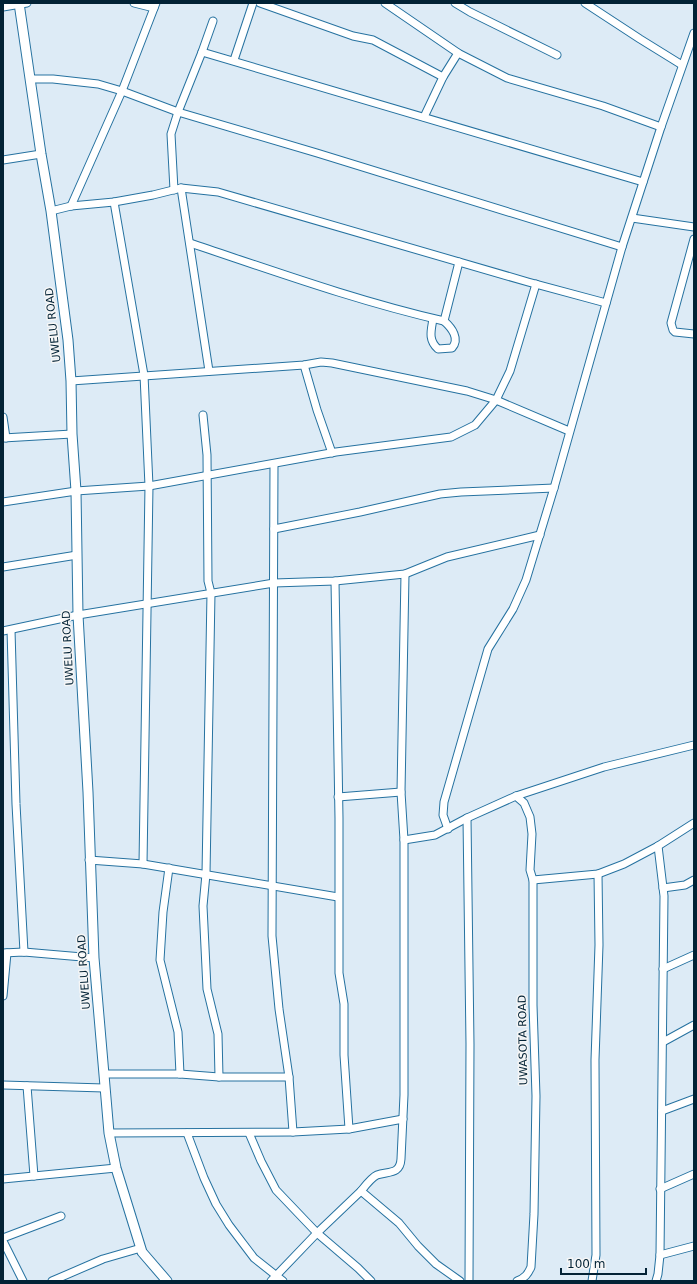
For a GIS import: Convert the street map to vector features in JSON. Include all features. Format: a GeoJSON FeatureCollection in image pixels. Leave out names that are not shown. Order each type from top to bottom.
{"type":"FeatureCollection","features":[{"type":"Feature","properties":{"kind":"street"},"geometry":{"type":"LineString","coordinates":[[71,206],[122,91],[155,6],[134,3]]}},
{"type":"Feature","properties":{"kind":"street"},"geometry":{"type":"LineString","coordinates":[[234,60],[253,3]]}},
{"type":"Feature","properties":{"kind":"street"},"geometry":{"type":"LineString","coordinates":[[260,3],[353,36],[373,40],[443,77]]}},
{"type":"Feature","properties":{"kind":"street"},"geometry":{"type":"LineString","coordinates":[[385,3],[458,53],[507,78],[603,106],[661,127]]}},
{"type":"Feature","properties":{"kind":"street"},"geometry":{"type":"LineString","coordinates":[[455,3],[470,12],[557,55]]}},
{"type":"Feature","properties":{"kind":"street"},"geometry":{"type":"LineString","coordinates":[[585,3],[640,40],[682,65]]}},
{"type":"Feature","properties":{"kind":"street"},"geometry":{"type":"LineString","coordinates":[[3,7],[22,4]]}},
{"type":"Feature","properties":{"kind":"street","name":"UWELU ROAD"},"geometry":{"type":"LineString","coordinates":[[22,4],[41,154],[51,211],[68,340],[76,491],[78,615],[88,792],[89,860],[94,958],[109,1133],[116,1168],[141,1248],[147,1259],[167,1281]]}},
{"type":"Feature","properties":{"kind":"street"},"geometry":{"type":"LineString","coordinates":[[174,190],[171,134],[212,21]]}},
{"type":"Feature","properties":{"kind":"street"},"geometry":{"type":"LineString","coordinates":[[448,829],[443,814],[444,802],[488,649],[513,610],[526,580],[554,488],[622,247],[661,127],[694,33]]}},
{"type":"Feature","properties":{"kind":"street"},"geometry":{"type":"LineString","coordinates":[[202,52],[234,60],[643,182]]}},
{"type":"Feature","properties":{"kind":"street"},"geometry":{"type":"LineString","coordinates":[[424,117],[443,77],[458,53]]}},
{"type":"Feature","properties":{"kind":"street"},"geometry":{"type":"LineString","coordinates":[[31,79],[53,79],[98,84],[122,91],[178,112],[325,155],[622,247]]}},
{"type":"Feature","properties":{"kind":"street"},"geometry":{"type":"LineString","coordinates":[[3,160],[41,154]]}},
{"type":"Feature","properties":{"kind":"street"},"geometry":{"type":"LineString","coordinates":[[51,211],[71,206],[114,202],[181,188],[218,192],[606,303]]}},
{"type":"Feature","properties":{"kind":"street"},"geometry":{"type":"LineString","coordinates":[[181,188],[209,371]]}},
{"type":"Feature","properties":{"kind":"street"},"geometry":{"type":"LineString","coordinates":[[114,202],[144,375],[149,486],[143,864]]}},
{"type":"Feature","properties":{"kind":"street"},"geometry":{"type":"LineString","coordinates":[[632,218],[694,227]]}},
{"type":"Feature","properties":{"kind":"street"},"geometry":{"type":"LineString","coordinates":[[694,239],[671,322],[675,332],[694,334]]}},
{"type":"Feature","properties":{"kind":"street"},"geometry":{"type":"LineString","coordinates":[[190,243],[350,296],[399,311],[444,321],[453,330],[456,339],[452,348],[438,349],[433,344],[431,339],[433,319]]}},
{"type":"Feature","properties":{"kind":"street"},"geometry":{"type":"LineString","coordinates":[[444,321],[459,262]]}},
{"type":"Feature","properties":{"kind":"street"},"geometry":{"type":"LineString","coordinates":[[3,502],[76,491],[149,486],[332,453],[451,437],[475,425],[496,400],[510,371],[536,284]]}},
{"type":"Feature","properties":{"kind":"street"},"geometry":{"type":"LineString","coordinates":[[71,381],[322,362],[332,363],[467,391],[496,400],[569,431]]}},
{"type":"Feature","properties":{"kind":"street"},"geometry":{"type":"LineString","coordinates":[[304,364],[317,410],[332,453]]}},
{"type":"Feature","properties":{"kind":"street"},"geometry":{"type":"LineString","coordinates":[[203,414],[207,455],[208,581],[211,593],[206,874],[203,906],[207,989],[218,1034],[219,1077]]}},
{"type":"Feature","properties":{"kind":"street"},"geometry":{"type":"LineString","coordinates":[[3,417],[5,438],[72,434]]}},
{"type":"Feature","properties":{"kind":"street"},"geometry":{"type":"LineString","coordinates":[[274,464],[273,943],[279,1009],[289,1077],[293,1132]]}},
{"type":"Feature","properties":{"kind":"street"},"geometry":{"type":"LineString","coordinates":[[274,529],[440,494],[554,488]]}},
{"type":"Feature","properties":{"kind":"street"},"geometry":{"type":"LineString","coordinates":[[3,631],[78,615],[274,583],[336,580],[405,574],[447,557],[540,535]]}},
{"type":"Feature","properties":{"kind":"street"},"geometry":{"type":"LineString","coordinates":[[3,566],[77,555]]}},
{"type":"Feature","properties":{"kind":"street"},"geometry":{"type":"LineString","coordinates":[[274,1278],[376,1175],[391,1172],[398,1168],[401,1163],[403,1120],[404,840],[401,792],[405,574]]}},
{"type":"Feature","properties":{"kind":"street"},"geometry":{"type":"LineString","coordinates":[[336,580],[339,973],[344,1004],[344,1055],[349,1128]]}},
{"type":"Feature","properties":{"kind":"street"},"geometry":{"type":"LineString","coordinates":[[11,630],[16,804],[24,952]]}},
{"type":"Feature","properties":{"kind":"street"},"geometry":{"type":"LineString","coordinates":[[404,840],[435,835],[467,818],[516,796],[604,768],[694,745]]}},
{"type":"Feature","properties":{"kind":"street"},"geometry":{"type":"LineString","coordinates":[[338,797],[401,792]]}},
{"type":"Feature","properties":{"kind":"street","name":"UWASOTA ROAD"},"geometry":{"type":"LineString","coordinates":[[516,796],[524,803],[530,817],[532,834],[530,870],[533,880],[533,1005],[536,1096],[534,1214],[531,1267],[528,1275],[517,1281]]}},
{"type":"Feature","properties":{"kind":"street"},"geometry":{"type":"LineString","coordinates":[[467,818],[470,1044],[469,1281]]}},
{"type":"Feature","properties":{"kind":"street"},"geometry":{"type":"LineString","coordinates":[[533,880],[598,874],[624,864],[658,846],[694,823]]}},
{"type":"Feature","properties":{"kind":"street"},"geometry":{"type":"LineString","coordinates":[[656,1281],[660,1255],[663,969],[663,888],[658,846]]}},
{"type":"Feature","properties":{"kind":"street"},"geometry":{"type":"LineString","coordinates":[[89,860],[143,864],[338,897]]}},
{"type":"Feature","properties":{"kind":"street"},"geometry":{"type":"LineString","coordinates":[[169,868],[163,912],[160,960],[178,1032],[180,1074]]}},
{"type":"Feature","properties":{"kind":"street"},"geometry":{"type":"LineString","coordinates":[[592,1281],[596,1255],[595,1060],[599,945],[598,874]]}},
{"type":"Feature","properties":{"kind":"street"},"geometry":{"type":"LineString","coordinates":[[663,888],[685,885],[694,880]]}},
{"type":"Feature","properties":{"kind":"street"},"geometry":{"type":"LineString","coordinates":[[3,996],[5,953],[24,952],[94,958]]}},
{"type":"Feature","properties":{"kind":"street"},"geometry":{"type":"LineString","coordinates":[[663,969],[694,955]]}},
{"type":"Feature","properties":{"kind":"street"},"geometry":{"type":"LineString","coordinates":[[662,1042],[694,1025]]}},
{"type":"Feature","properties":{"kind":"street"},"geometry":{"type":"LineString","coordinates":[[105,1074],[180,1074],[219,1077],[289,1077]]}},
{"type":"Feature","properties":{"kind":"street"},"geometry":{"type":"LineString","coordinates":[[3,1085],[104,1088]]}},
{"type":"Feature","properties":{"kind":"street"},"geometry":{"type":"LineString","coordinates":[[27,1086],[34,1176]]}},
{"type":"Feature","properties":{"kind":"street"},"geometry":{"type":"LineString","coordinates":[[662,1111],[694,1099]]}},
{"type":"Feature","properties":{"kind":"street"},"geometry":{"type":"LineString","coordinates":[[109,1133],[293,1132],[349,1128],[403,1120]]}},
{"type":"Feature","properties":{"kind":"street"},"geometry":{"type":"LineString","coordinates":[[249,1132],[261,1161],[276,1190],[317,1233],[371,1281]]}},
{"type":"Feature","properties":{"kind":"street"},"geometry":{"type":"LineString","coordinates":[[187,1133],[204,1178],[216,1204],[229,1225],[254,1258],[274,1278],[283,1281]]}},
{"type":"Feature","properties":{"kind":"street"},"geometry":{"type":"LineString","coordinates":[[3,1179],[116,1168]]}},
{"type":"Feature","properties":{"kind":"street"},"geometry":{"type":"LineString","coordinates":[[660,1189],[694,1174]]}},
{"type":"Feature","properties":{"kind":"street"},"geometry":{"type":"LineString","coordinates":[[361,1191],[399,1223],[418,1246],[436,1264],[460,1281]]}},
{"type":"Feature","properties":{"kind":"street"},"geometry":{"type":"LineString","coordinates":[[3,1238],[62,1216]]}},
{"type":"Feature","properties":{"kind":"street"},"geometry":{"type":"LineString","coordinates":[[3,1241],[6,1255],[23,1281]]}},
{"type":"Feature","properties":{"kind":"street"},"geometry":{"type":"LineString","coordinates":[[660,1255],[694,1246]]}},
{"type":"Feature","properties":{"kind":"street"},"geometry":{"type":"LineString","coordinates":[[52,1281],[103,1259],[141,1248]]}}]}
